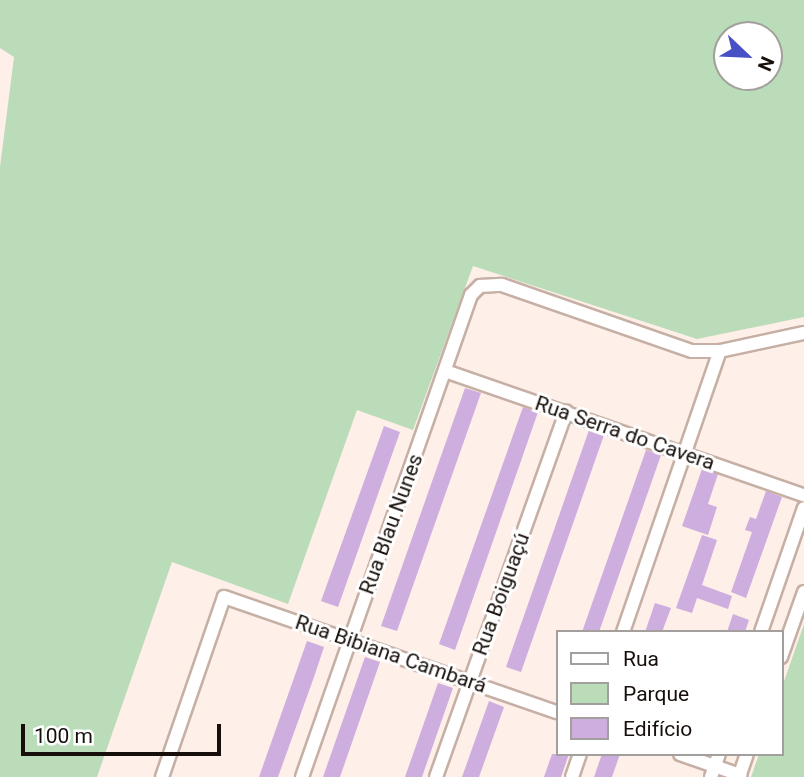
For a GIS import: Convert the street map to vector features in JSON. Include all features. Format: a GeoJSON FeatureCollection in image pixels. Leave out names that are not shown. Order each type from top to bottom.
{"type":"FeatureCollection","features":[{"type":"Feature","properties":{"kind":"street","name":"Rua Blau Nunes"},"geometry":{"type":"LineString","coordinates":[[302,777],[471,295],[480,286],[492,283],[671,345],[720,351]]}},
{"type":"Feature","properties":{"kind":"street"},"geometry":{"type":"LineString","coordinates":[[624,630],[720,351],[804,333]]}},
{"type":"Feature","properties":{"kind":"street","name":"Rua Serra do Cavera"},"geometry":{"type":"LineString","coordinates":[[445,371],[804,495]]}},
{"type":"Feature","properties":{"kind":"street","name":"Rua Boiguaçú"},"geometry":{"type":"LineString","coordinates":[[436,777],[566,411]]}},
{"type":"Feature","properties":{"kind":"street"},"geometry":{"type":"LineString","coordinates":[[762,630],[804,508]]}},
{"type":"Feature","properties":{"kind":"street"},"geometry":{"type":"LineString","coordinates":[[783,651],[804,592]]}},
{"type":"Feature","properties":{"kind":"street","name":"Rua Bibiana Cambará"},"geometry":{"type":"LineString","coordinates":[[162,777],[224,597],[556,712]]}},
{"type":"Feature","properties":{"kind":"street"},"geometry":{"type":"LineString","coordinates":[[572,777],[579,756]]}},
{"type":"Feature","properties":{"kind":"street"},"geometry":{"type":"LineString","coordinates":[[686,756],[739,776],[746,756]]}},
{"type":"Feature","properties":{"kind":"green space"},"geometry":{"type":"Polygon","coordinates":[[[0,0],[804,0],[804,317],[697,339],[473,266],[413,430],[357,410],[288,604],[172,562],[97,777],[0,777],[0,167],[14,57],[0,48],[0,0]]]}},
{"type":"Feature","properties":{"kind":"green space"},"geometry":{"type":"Polygon","coordinates":[[[804,624],[804,777],[751,777],[758,756],[783,756],[783,684],[804,624]]]}},
{"type":"Feature","properties":{"kind":"building"},"geometry":{"type":"Polygon","coordinates":[[[465,388],[481,393],[397,631],[381,626],[465,388]]]}},
{"type":"Feature","properties":{"kind":"building"},"geometry":{"type":"Polygon","coordinates":[[[523,407],[538,412],[455,650],[439,644],[523,407]]]}},
{"type":"Feature","properties":{"kind":"building"},"geometry":{"type":"Polygon","coordinates":[[[384,426],[400,432],[338,607],[321,601],[384,426]]]}},
{"type":"Feature","properties":{"kind":"building"},"geometry":{"type":"Polygon","coordinates":[[[589,430],[604,435],[521,672],[506,667],[589,430]]]}},
{"type":"Feature","properties":{"kind":"building"},"geometry":{"type":"Polygon","coordinates":[[[646,450],[661,455],[600,630],[583,630],[646,450]]]}},
{"type":"Feature","properties":{"kind":"building"},"geometry":{"type":"Polygon","coordinates":[[[702,469],[718,474],[708,504],[717,507],[708,535],[682,526],[702,469]]]}},
{"type":"Feature","properties":{"kind":"building"},"geometry":{"type":"Polygon","coordinates":[[[766,491],[782,497],[746,598],[731,592],[752,532],[745,530],[750,517],[756,519],[766,491]]]}},
{"type":"Feature","properties":{"kind":"building"},"geometry":{"type":"Polygon","coordinates":[[[702,535],[717,540],[702,585],[732,596],[728,609],[697,598],[692,613],[676,608],[702,535]]]}},
{"type":"Feature","properties":{"kind":"building"},"geometry":{"type":"Polygon","coordinates":[[[655,603],[671,608],[663,630],[646,630],[655,603]]]}},
{"type":"Feature","properties":{"kind":"building"},"geometry":{"type":"Polygon","coordinates":[[[733,614],[749,620],[746,630],[728,630],[733,614]]]}},
{"type":"Feature","properties":{"kind":"building"},"geometry":{"type":"Polygon","coordinates":[[[307,641],[324,647],[314,677],[278,777],[259,777],[307,641]]]}},
{"type":"Feature","properties":{"kind":"building"},"geometry":{"type":"Polygon","coordinates":[[[365,657],[380,662],[340,777],[323,777],[365,657]]]}},
{"type":"Feature","properties":{"kind":"building"},"geometry":{"type":"Polygon","coordinates":[[[438,683],[453,688],[422,777],[405,777],[438,683]]]}},
{"type":"Feature","properties":{"kind":"building"},"geometry":{"type":"Polygon","coordinates":[[[489,701],[504,707],[479,777],[462,777],[489,701]]]}},
{"type":"Feature","properties":{"kind":"building"},"geometry":{"type":"Polygon","coordinates":[[[552,754],[568,756],[561,777],[544,777],[552,754]]]}},
{"type":"Feature","properties":{"kind":"building"},"geometry":{"type":"Polygon","coordinates":[[[601,756],[619,756],[612,777],[594,777],[601,756]]]}}]}
